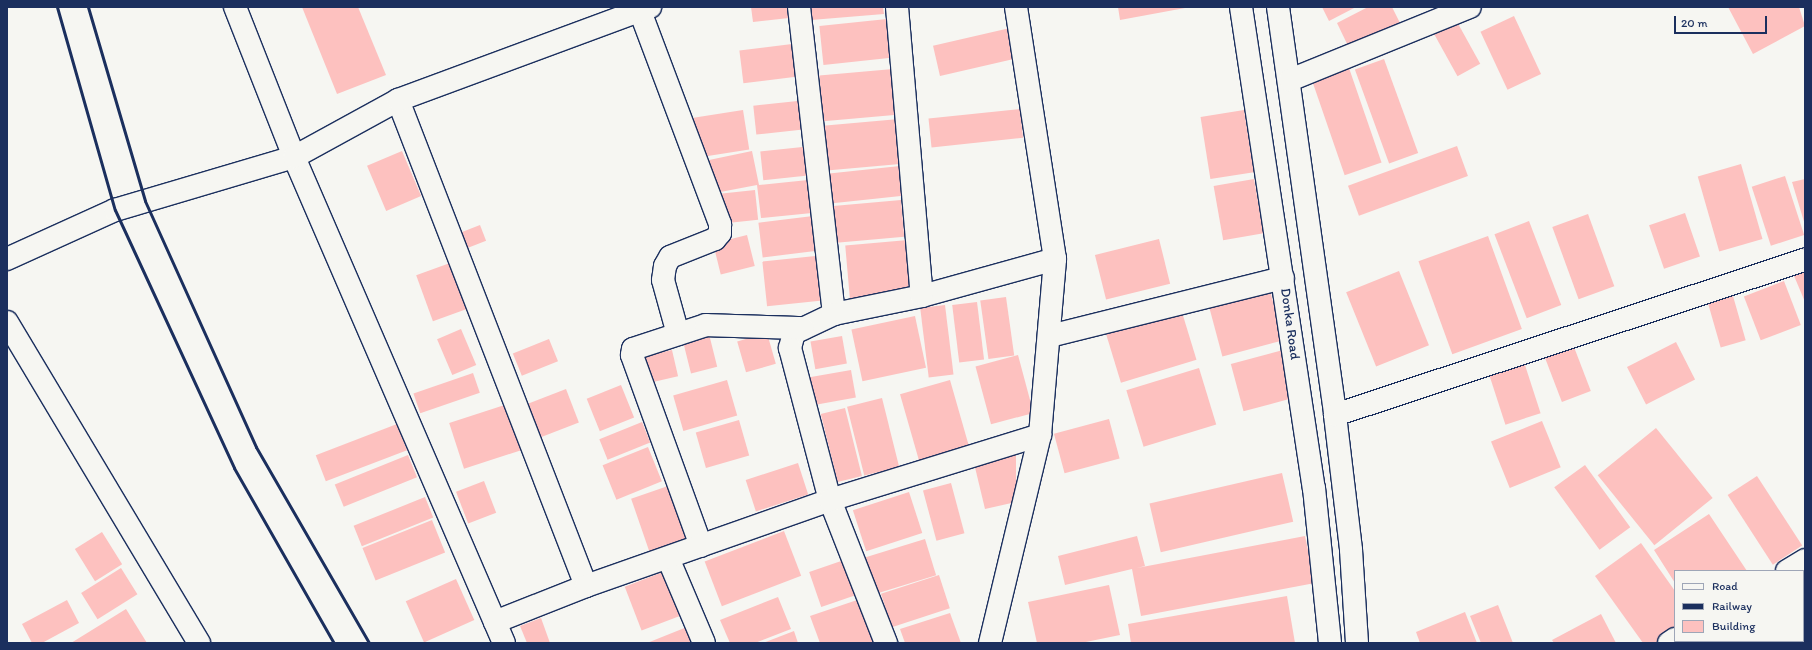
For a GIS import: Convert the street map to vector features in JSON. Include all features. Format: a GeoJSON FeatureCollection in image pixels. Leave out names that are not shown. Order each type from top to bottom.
{"type":"FeatureCollection","features":[{"type":"Feature","properties":{"kind":"street"},"geometry":{"type":"LineString","coordinates":[[235,7],[294,157],[504,643]]}},
{"type":"Feature","properties":{"kind":"street"},"geometry":{"type":"LineString","coordinates":[[799,7],[834,314]]}},
{"type":"Feature","properties":{"kind":"street"},"geometry":{"type":"LineString","coordinates":[[897,7],[922,296]]}},
{"type":"Feature","properties":{"kind":"street"},"geometry":{"type":"LineString","coordinates":[[990,643],[1040,435],[1050,336],[1055,259],[1016,7]]}},
{"type":"Feature","properties":{"kind":"street","name":"Donka Road"},"geometry":{"type":"LineString","coordinates":[[1241,7],[1284,278],[1314,488],[1330,643]]}},
{"type":"Feature","properties":{"kind":"street"},"geometry":{"type":"LineString","coordinates":[[1278,7],[1290,80],[1335,415],[1351,550],[1357,643]]}},
{"type":"Feature","properties":{"kind":"street"},"geometry":{"type":"LineString","coordinates":[[1290,80],[1470,7]]}},
{"type":"Feature","properties":{"kind":"street"},"geometry":{"type":"LineString","coordinates":[[7,259],[115,210],[294,157],[398,100],[645,9],[720,224],[720,233],[715,239],[670,257],[665,266],[663,280],[678,334]]}},
{"type":"Feature","properties":{"kind":"street"},"geometry":{"type":"LineString","coordinates":[[398,100],[586,586]]}},
{"type":"Feature","properties":{"kind":"street"},"geometry":{"type":"LineString","coordinates":[[886,643],[830,500],[790,348],[790,339],[803,328],[834,314],[922,296],[1055,259]]}},
{"type":"Feature","properties":{"kind":"street"},"geometry":{"type":"LineString","coordinates":[[1335,415],[1805,260]]}},
{"type":"Feature","properties":{"kind":"street"},"geometry":{"type":"LineString","coordinates":[[1050,336],[1284,278]]}},
{"type":"Feature","properties":{"kind":"street"},"geometry":{"type":"LineString","coordinates":[[7,322],[199,643]]}},
{"type":"Feature","properties":{"kind":"street"},"geometry":{"type":"LineString","coordinates":[[701,546],[632,356],[634,349],[640,345],[706,324],[803,328]]}},
{"type":"Feature","properties":{"kind":"street"},"geometry":{"type":"LineString","coordinates":[[495,622],[586,586],[830,500],[1040,435]]}},
{"type":"Feature","properties":{"kind":"street"},"geometry":{"type":"LineString","coordinates":[[668,558],[704,643]]}},
{"type":"Feature","properties":{"kind":"street"},"geometry":{"type":"LineString","coordinates":[[1789,570],[1805,560]]}},
{"type":"Feature","properties":{"kind":"building"},"geometry":{"type":"Polygon","coordinates":[[[302,7],[358,7],[386,75],[337,94],[302,7]]]}},
{"type":"Feature","properties":{"kind":"building"},"geometry":{"type":"Polygon","coordinates":[[[751,7],[797,7],[798,17],[753,22],[751,7]]]}},
{"type":"Feature","properties":{"kind":"building"},"geometry":{"type":"Polygon","coordinates":[[[810,7],[883,7],[884,14],[811,20],[810,7]]]}},
{"type":"Feature","properties":{"kind":"building"},"geometry":{"type":"Polygon","coordinates":[[[1118,7],[1185,7],[1185,8],[1120,20],[1118,7]]]}},
{"type":"Feature","properties":{"kind":"building"},"geometry":{"type":"Polygon","coordinates":[[[1322,7],[1356,7],[1329,21],[1322,7]]]}},
{"type":"Feature","properties":{"kind":"building"},"geometry":{"type":"Polygon","coordinates":[[[1368,7],[1392,7],[1401,25],[1350,50],[1337,23],[1368,7]]]}},
{"type":"Feature","properties":{"kind":"building"},"geometry":{"type":"Polygon","coordinates":[[[1728,7],[1799,7],[1805,26],[1753,54],[1728,7]]]}},
{"type":"Feature","properties":{"kind":"building"},"geometry":{"type":"Polygon","coordinates":[[[1514,16],[1541,74],[1508,90],[1480,32],[1514,16]]]}},
{"type":"Feature","properties":{"kind":"building"},"geometry":{"type":"Polygon","coordinates":[[[887,19],[891,58],[823,65],[819,26],[887,19]]]}},
{"type":"Feature","properties":{"kind":"building"},"geometry":{"type":"Polygon","coordinates":[[[1456,20],[1480,64],[1458,76],[1433,33],[1456,20]]]}},
{"type":"Feature","properties":{"kind":"building"},"geometry":{"type":"Polygon","coordinates":[[[1010,28],[1017,58],[940,76],[933,46],[1010,28]]]}},
{"type":"Feature","properties":{"kind":"building"},"geometry":{"type":"Polygon","coordinates":[[[792,44],[796,77],[743,83],[739,50],[792,44]]]}},
{"type":"Feature","properties":{"kind":"building"},"geometry":{"type":"Polygon","coordinates":[[[1384,59],[1418,153],[1389,164],[1355,70],[1384,59]]]}},
{"type":"Feature","properties":{"kind":"building"},"geometry":{"type":"Polygon","coordinates":[[[1349,68],[1382,163],[1345,175],[1312,81],[1349,68]]]}},
{"type":"Feature","properties":{"kind":"building"},"geometry":{"type":"Polygon","coordinates":[[[893,69],[897,115],[823,121],[819,75],[893,69]]]}},
{"type":"Feature","properties":{"kind":"building"},"geometry":{"type":"Polygon","coordinates":[[[807,100],[810,129],[756,134],[753,106],[807,100]]]}},
{"type":"Feature","properties":{"kind":"building"},"geometry":{"type":"Polygon","coordinates":[[[1020,109],[1023,138],[932,147],[929,119],[1020,109]]]}},
{"type":"Feature","properties":{"kind":"building"},"geometry":{"type":"Polygon","coordinates":[[[743,110],[749,150],[700,157],[694,118],[743,110]]]}},
{"type":"Feature","properties":{"kind":"building"},"geometry":{"type":"Polygon","coordinates":[[[1244,110],[1254,172],[1210,179],[1201,117],[1244,110]]]}},
{"type":"Feature","properties":{"kind":"building"},"geometry":{"type":"Polygon","coordinates":[[[899,119],[903,164],[821,171],[817,126],[899,119]]]}},
{"type":"Feature","properties":{"kind":"building"},"geometry":{"type":"Polygon","coordinates":[[[812,146],[815,175],[763,180],[760,151],[812,146]]]}},
{"type":"Feature","properties":{"kind":"building"},"geometry":{"type":"Polygon","coordinates":[[[1457,146],[1468,176],[1359,216],[1348,186],[1457,146]]]}},
{"type":"Feature","properties":{"kind":"building"},"geometry":{"type":"Polygon","coordinates":[[[402,151],[421,196],[386,211],[367,166],[402,151]]]}},
{"type":"Feature","properties":{"kind":"building"},"geometry":{"type":"Polygon","coordinates":[[[752,151],[759,185],[808,180],[812,213],[761,218],[757,185],[715,193],[709,160],[752,151]]]}},
{"type":"Feature","properties":{"kind":"building"},"geometry":{"type":"Polygon","coordinates":[[[1741,164],[1762,239],[1719,251],[1698,176],[1741,164]]]}},
{"type":"Feature","properties":{"kind":"building"},"geometry":{"type":"Polygon","coordinates":[[[900,166],[903,196],[833,203],[829,173],[900,166]]]}},
{"type":"Feature","properties":{"kind":"building"},"geometry":{"type":"Polygon","coordinates":[[[1785,176],[1804,235],[1771,246],[1752,187],[1785,176]]]}},
{"type":"Feature","properties":{"kind":"building"},"geometry":{"type":"Polygon","coordinates":[[[1254,179],[1264,233],[1223,240],[1214,186],[1254,179]]]}},
{"type":"Feature","properties":{"kind":"building"},"geometry":{"type":"Polygon","coordinates":[[[1805,179],[1805,225],[1792,182],[1805,179]]]}},
{"type":"Feature","properties":{"kind":"building"},"geometry":{"type":"Polygon","coordinates":[[[755,190],[758,220],[718,224],[715,194],[755,190]]]}},
{"type":"Feature","properties":{"kind":"building"},"geometry":{"type":"Polygon","coordinates":[[[901,200],[904,237],[836,243],[833,206],[901,200]]]}},
{"type":"Feature","properties":{"kind":"building"},"geometry":{"type":"Polygon","coordinates":[[[1685,213],[1700,256],[1664,269],[1649,225],[1685,213]]]}},
{"type":"Feature","properties":{"kind":"building"},"geometry":{"type":"Polygon","coordinates":[[[1588,214],[1614,286],[1579,299],[1552,227],[1588,214]]]}},
{"type":"Feature","properties":{"kind":"building"},"geometry":{"type":"Polygon","coordinates":[[[813,216],[817,251],[763,257],[758,223],[813,216]]]}},
{"type":"Feature","properties":{"kind":"building"},"geometry":{"type":"Polygon","coordinates":[[[1529,221],[1561,305],[1527,318],[1494,234],[1529,221]]]}},
{"type":"Feature","properties":{"kind":"building"},"geometry":{"type":"Polygon","coordinates":[[[480,225],[486,241],[466,249],[459,233],[480,225]]]}},
{"type":"Feature","properties":{"kind":"building"},"geometry":{"type":"Polygon","coordinates":[[[747,235],[755,266],[721,275],[713,243],[747,235]]]}},
{"type":"Feature","properties":{"kind":"building"},"geometry":{"type":"Polygon","coordinates":[[[1488,236],[1522,329],[1452,354],[1418,261],[1488,236]]]}},
{"type":"Feature","properties":{"kind":"building"},"geometry":{"type":"Polygon","coordinates":[[[1159,239],[1170,284],[1106,300],[1095,255],[1159,239]]]}},
{"type":"Feature","properties":{"kind":"building"},"geometry":{"type":"Polygon","coordinates":[[[908,240],[913,294],[850,299],[845,245],[908,240]]]}},
{"type":"Feature","properties":{"kind":"building"},"geometry":{"type":"Polygon","coordinates":[[[825,255],[830,300],[767,306],[762,262],[825,255]]]}},
{"type":"Feature","properties":{"kind":"building"},"geometry":{"type":"Polygon","coordinates":[[[450,263],[467,309],[433,321],[416,275],[450,263]]]}},
{"type":"Feature","properties":{"kind":"building"},"geometry":{"type":"Polygon","coordinates":[[[1805,266],[1805,302],[1792,271],[1805,266]]]}},
{"type":"Feature","properties":{"kind":"building"},"geometry":{"type":"Polygon","coordinates":[[[1399,271],[1429,345],[1376,367],[1346,292],[1399,271]]]}},
{"type":"Feature","properties":{"kind":"building"},"geometry":{"type":"Polygon","coordinates":[[[1784,281],[1801,325],[1761,340],[1744,296],[1784,281]]]}},
{"type":"Feature","properties":{"kind":"building"},"geometry":{"type":"Polygon","coordinates":[[[1269,287],[1283,340],[1222,356],[1208,303],[1269,287]]]}},
{"type":"Feature","properties":{"kind":"building"},"geometry":{"type":"Polygon","coordinates":[[[1733,296],[1746,340],[1721,347],[1708,303],[1733,296]]]}},
{"type":"Feature","properties":{"kind":"building"},"geometry":{"type":"Polygon","coordinates":[[[1006,297],[1014,355],[988,359],[980,301],[1006,297]]]}},
{"type":"Feature","properties":{"kind":"building"},"geometry":{"type":"Polygon","coordinates":[[[977,302],[984,360],[959,363],[952,305],[977,302]]]}},
{"type":"Feature","properties":{"kind":"building"},"geometry":{"type":"Polygon","coordinates":[[[945,305],[954,374],[929,378],[920,308],[945,305]]]}},
{"type":"Feature","properties":{"kind":"building"},"geometry":{"type":"Polygon","coordinates":[[[1181,309],[1196,360],[1121,383],[1105,332],[1181,309]]]}},
{"type":"Feature","properties":{"kind":"building"},"geometry":{"type":"Polygon","coordinates":[[[915,316],[926,368],[862,381],[851,330],[915,316]]]}},
{"type":"Feature","properties":{"kind":"building"},"geometry":{"type":"Polygon","coordinates":[[[461,329],[476,365],[452,375],[437,339],[461,329]]]}},
{"type":"Feature","properties":{"kind":"building"},"geometry":{"type":"Polygon","coordinates":[[[708,330],[717,367],[691,373],[682,337],[708,330]]]}},
{"type":"Feature","properties":{"kind":"building"},"geometry":{"type":"Polygon","coordinates":[[[767,333],[776,364],[746,372],[737,342],[767,333]]]}},
{"type":"Feature","properties":{"kind":"building"},"geometry":{"type":"Polygon","coordinates":[[[842,336],[847,364],[815,369],[810,342],[842,336]]]}},
{"type":"Feature","properties":{"kind":"building"},"geometry":{"type":"Polygon","coordinates":[[[549,339],[558,361],[522,376],[513,354],[549,339]]]}},
{"type":"Feature","properties":{"kind":"building"},"geometry":{"type":"Polygon","coordinates":[[[1676,342],[1695,379],[1646,404],[1627,367],[1676,342]]]}},
{"type":"Feature","properties":{"kind":"building"},"geometry":{"type":"Polygon","coordinates":[[[1574,347],[1591,391],[1562,402],[1545,358],[1574,347]]]}},
{"type":"Feature","properties":{"kind":"building"},"geometry":{"type":"Polygon","coordinates":[[[672,350],[678,376],[650,383],[644,357],[672,350]]]}},
{"type":"Feature","properties":{"kind":"building"},"geometry":{"type":"Polygon","coordinates":[[[1283,350],[1296,397],[1244,411],[1231,364],[1283,350]]]}},
{"type":"Feature","properties":{"kind":"building"},"geometry":{"type":"Polygon","coordinates":[[[1018,355],[1034,413],[991,424],[975,366],[1018,355]]]}},
{"type":"Feature","properties":{"kind":"building"},"geometry":{"type":"Polygon","coordinates":[[[1523,359],[1541,413],[1505,425],[1488,370],[1523,359]]]}},
{"type":"Feature","properties":{"kind":"building"},"geometry":{"type":"Polygon","coordinates":[[[1199,368],[1216,424],[1144,447],[1126,390],[1199,368]]]}},
{"type":"Feature","properties":{"kind":"building"},"geometry":{"type":"Polygon","coordinates":[[[851,370],[856,398],[812,405],[807,378],[851,370]]]}},
{"type":"Feature","properties":{"kind":"building"},"geometry":{"type":"Polygon","coordinates":[[[473,373],[480,393],[420,413],[413,394],[473,373]]]}},
{"type":"Feature","properties":{"kind":"building"},"geometry":{"type":"Polygon","coordinates":[[[727,380],[737,416],[683,431],[673,395],[727,380]]]}},
{"type":"Feature","properties":{"kind":"building"},"geometry":{"type":"Polygon","coordinates":[[[950,380],[970,450],[920,465],[900,394],[950,380]]]}},
{"type":"Feature","properties":{"kind":"building"},"geometry":{"type":"Polygon","coordinates":[[[621,385],[634,417],[600,431],[587,399],[621,385]]]}},
{"type":"Feature","properties":{"kind":"building"},"geometry":{"type":"Polygon","coordinates":[[[566,389],[579,423],[537,439],[524,405],[566,389]]]}},
{"type":"Feature","properties":{"kind":"building"},"geometry":{"type":"Polygon","coordinates":[[[882,398],[899,467],[864,476],[847,407],[882,398]]]}},
{"type":"Feature","properties":{"kind":"building"},"geometry":{"type":"Polygon","coordinates":[[[511,403],[526,449],[464,469],[449,423],[511,403]]]}},
{"type":"Feature","properties":{"kind":"building"},"geometry":{"type":"Polygon","coordinates":[[[845,408],[862,476],[838,482],[821,414],[845,408]]]}},
{"type":"Feature","properties":{"kind":"building"},"geometry":{"type":"Polygon","coordinates":[[[1109,419],[1120,459],[1065,473],[1054,434],[1109,419]]]}},
{"type":"Feature","properties":{"kind":"building"},"geometry":{"type":"Polygon","coordinates":[[[739,420],[749,456],[706,468],[696,432],[739,420]]]}},
{"type":"Feature","properties":{"kind":"building"},"geometry":{"type":"Polygon","coordinates":[[[1542,421],[1561,467],[1510,488],[1491,442],[1542,421]]]}},
{"type":"Feature","properties":{"kind":"building"},"geometry":{"type":"Polygon","coordinates":[[[642,422],[650,442],[608,460],[599,439],[642,422]]]}},
{"type":"Feature","properties":{"kind":"building"},"geometry":{"type":"Polygon","coordinates":[[[397,424],[407,450],[326,481],[316,455],[397,424]]]}},
{"type":"Feature","properties":{"kind":"building"},"geometry":{"type":"Polygon","coordinates":[[[1656,428],[1713,498],[1654,545],[1598,475],[1656,428]]]}},
{"type":"Feature","properties":{"kind":"building"},"geometry":{"type":"Polygon","coordinates":[[[648,447],[662,481],[616,500],[603,465],[648,447]]]}},
{"type":"Feature","properties":{"kind":"building"},"geometry":{"type":"Polygon","coordinates":[[[1016,449],[1016,502],[985,509],[973,459],[1016,449]]]}},
{"type":"Feature","properties":{"kind":"building"},"geometry":{"type":"Polygon","coordinates":[[[408,455],[417,477],[344,507],[335,485],[408,455]]]}},
{"type":"Feature","properties":{"kind":"building"},"geometry":{"type":"Polygon","coordinates":[[[798,463],[808,494],[756,511],[746,480],[798,463]]]}},
{"type":"Feature","properties":{"kind":"building"},"geometry":{"type":"Polygon","coordinates":[[[1585,465],[1630,527],[1600,550],[1554,487],[1585,465]]]}},
{"type":"Feature","properties":{"kind":"building"},"geometry":{"type":"Polygon","coordinates":[[[1282,473],[1293,522],[1161,552],[1149,504],[1282,473]]]}},
{"type":"Feature","properties":{"kind":"building"},"geometry":{"type":"Polygon","coordinates":[[[1757,476],[1802,546],[1773,565],[1728,495],[1757,476]]]}},
{"type":"Feature","properties":{"kind":"building"},"geometry":{"type":"Polygon","coordinates":[[[484,481],[496,513],[468,523],[456,492],[484,481]]]}},
{"type":"Feature","properties":{"kind":"building"},"geometry":{"type":"Polygon","coordinates":[[[951,483],[964,533],[936,541],[923,491],[951,483]]]}},
{"type":"Feature","properties":{"kind":"building"},"geometry":{"type":"Polygon","coordinates":[[[668,486],[688,545],[651,557],[631,499],[668,486]]]}},
{"type":"Feature","properties":{"kind":"building"},"geometry":{"type":"Polygon","coordinates":[[[909,492],[922,533],[866,551],[853,510],[909,492]]]}},
{"type":"Feature","properties":{"kind":"building"},"geometry":{"type":"Polygon","coordinates":[[[425,497],[433,517],[362,546],[354,526],[425,497]]]}},
{"type":"Feature","properties":{"kind":"building"},"geometry":{"type":"Polygon","coordinates":[[[1709,514],[1746,570],[1674,570],[1674,581],[1654,550],[1709,514]]]}},
{"type":"Feature","properties":{"kind":"building"},"geometry":{"type":"Polygon","coordinates":[[[432,520],[445,552],[376,581],[362,548],[432,520]]]}},
{"type":"Feature","properties":{"kind":"building"},"geometry":{"type":"Polygon","coordinates":[[[784,531],[801,576],[722,606],[705,561],[784,531]]]}},
{"type":"Feature","properties":{"kind":"building"},"geometry":{"type":"Polygon","coordinates":[[[102,532],[122,564],[95,581],[75,549],[102,532]]]}},
{"type":"Feature","properties":{"kind":"building"},"geometry":{"type":"Polygon","coordinates":[[[1137,536],[1145,566],[1137,568],[1305,536],[1315,583],[1141,616],[1132,569],[1065,585],[1058,556],[1137,536]]]}},
{"type":"Feature","properties":{"kind":"building"},"geometry":{"type":"Polygon","coordinates":[[[925,539],[936,575],[877,593],[866,557],[925,539]]]}},
{"type":"Feature","properties":{"kind":"building"},"geometry":{"type":"Polygon","coordinates":[[[1641,543],[1674,590],[1674,637],[1665,643],[1643,643],[1595,576],[1641,543]]]}},
{"type":"Feature","properties":{"kind":"building"},"geometry":{"type":"Polygon","coordinates":[[[847,559],[859,594],[821,607],[809,572],[847,559]]]}},
{"type":"Feature","properties":{"kind":"building"},"geometry":{"type":"Polygon","coordinates":[[[121,568],[137,594],[98,619],[81,593],[121,568]]]}},
{"type":"Feature","properties":{"kind":"building"},"geometry":{"type":"Polygon","coordinates":[[[663,572],[680,616],[642,631],[625,587],[663,572]]]}},
{"type":"Feature","properties":{"kind":"building"},"geometry":{"type":"Polygon","coordinates":[[[939,575],[950,608],[892,627],[881,594],[939,575]]]}},
{"type":"Feature","properties":{"kind":"building"},"geometry":{"type":"Polygon","coordinates":[[[456,579],[474,620],[424,642],[406,601],[456,579]]]}},
{"type":"Feature","properties":{"kind":"building"},"geometry":{"type":"Polygon","coordinates":[[[1805,581],[1805,606],[1804,604],[1805,581]]]}},
{"type":"Feature","properties":{"kind":"building"},"geometry":{"type":"Polygon","coordinates":[[[1109,585],[1120,635],[1081,643],[1037,643],[1028,602],[1109,585]]]}},
{"type":"Feature","properties":{"kind":"building"},"geometry":{"type":"Polygon","coordinates":[[[1287,596],[1295,643],[1131,643],[1128,624],[1287,596]]]}},
{"type":"Feature","properties":{"kind":"building"},"geometry":{"type":"Polygon","coordinates":[[[778,597],[791,629],[755,643],[730,643],[720,620],[778,597]]]}},
{"type":"Feature","properties":{"kind":"building"},"geometry":{"type":"Polygon","coordinates":[[[863,598],[878,643],[820,643],[810,616],[863,598]]]}},
{"type":"Feature","properties":{"kind":"building"},"geometry":{"type":"Polygon","coordinates":[[[67,600],[79,623],[42,643],[32,643],[22,624],[67,600]]]}},
{"type":"Feature","properties":{"kind":"building"},"geometry":{"type":"Polygon","coordinates":[[[1498,605],[1513,643],[1481,643],[1470,616],[1498,605]]]}},
{"type":"Feature","properties":{"kind":"building"},"geometry":{"type":"Polygon","coordinates":[[[126,609],[147,643],[71,643],[126,609]]]}},
{"type":"Feature","properties":{"kind":"building"},"geometry":{"type":"Polygon","coordinates":[[[1465,612],[1477,643],[1420,643],[1416,632],[1465,612]]]}},
{"type":"Feature","properties":{"kind":"building"},"geometry":{"type":"Polygon","coordinates":[[[950,613],[961,643],[905,643],[900,629],[950,613]]]}},
{"type":"Feature","properties":{"kind":"building"},"geometry":{"type":"Polygon","coordinates":[[[1601,614],[1616,643],[1554,643],[1552,640],[1601,614]]]}},
{"type":"Feature","properties":{"kind":"building"},"geometry":{"type":"Polygon","coordinates":[[[541,618],[550,643],[527,643],[520,626],[541,618]]]}},
{"type":"Feature","properties":{"kind":"building"},"geometry":{"type":"Polygon","coordinates":[[[687,627],[693,643],[647,643],[687,627]]]}},
{"type":"Feature","properties":{"kind":"building"},"geometry":{"type":"Polygon","coordinates":[[[794,631],[798,643],[763,643],[794,631]]]}},
{"type":"Feature","properties":{"kind":"building"},"geometry":{"type":"Polygon","coordinates":[[[1758,642],[1802,642],[1802,643],[1758,642]]]}},
{"type":"Feature","properties":{"kind":"railway"},"geometry":{"type":"LineString","coordinates":[[57,7],[115,210],[234,468],[334,643]]}},
{"type":"Feature","properties":{"kind":"railway"},"geometry":{"type":"LineString","coordinates":[[88,7],[145,201],[256,447],[369,643]]}}]}
